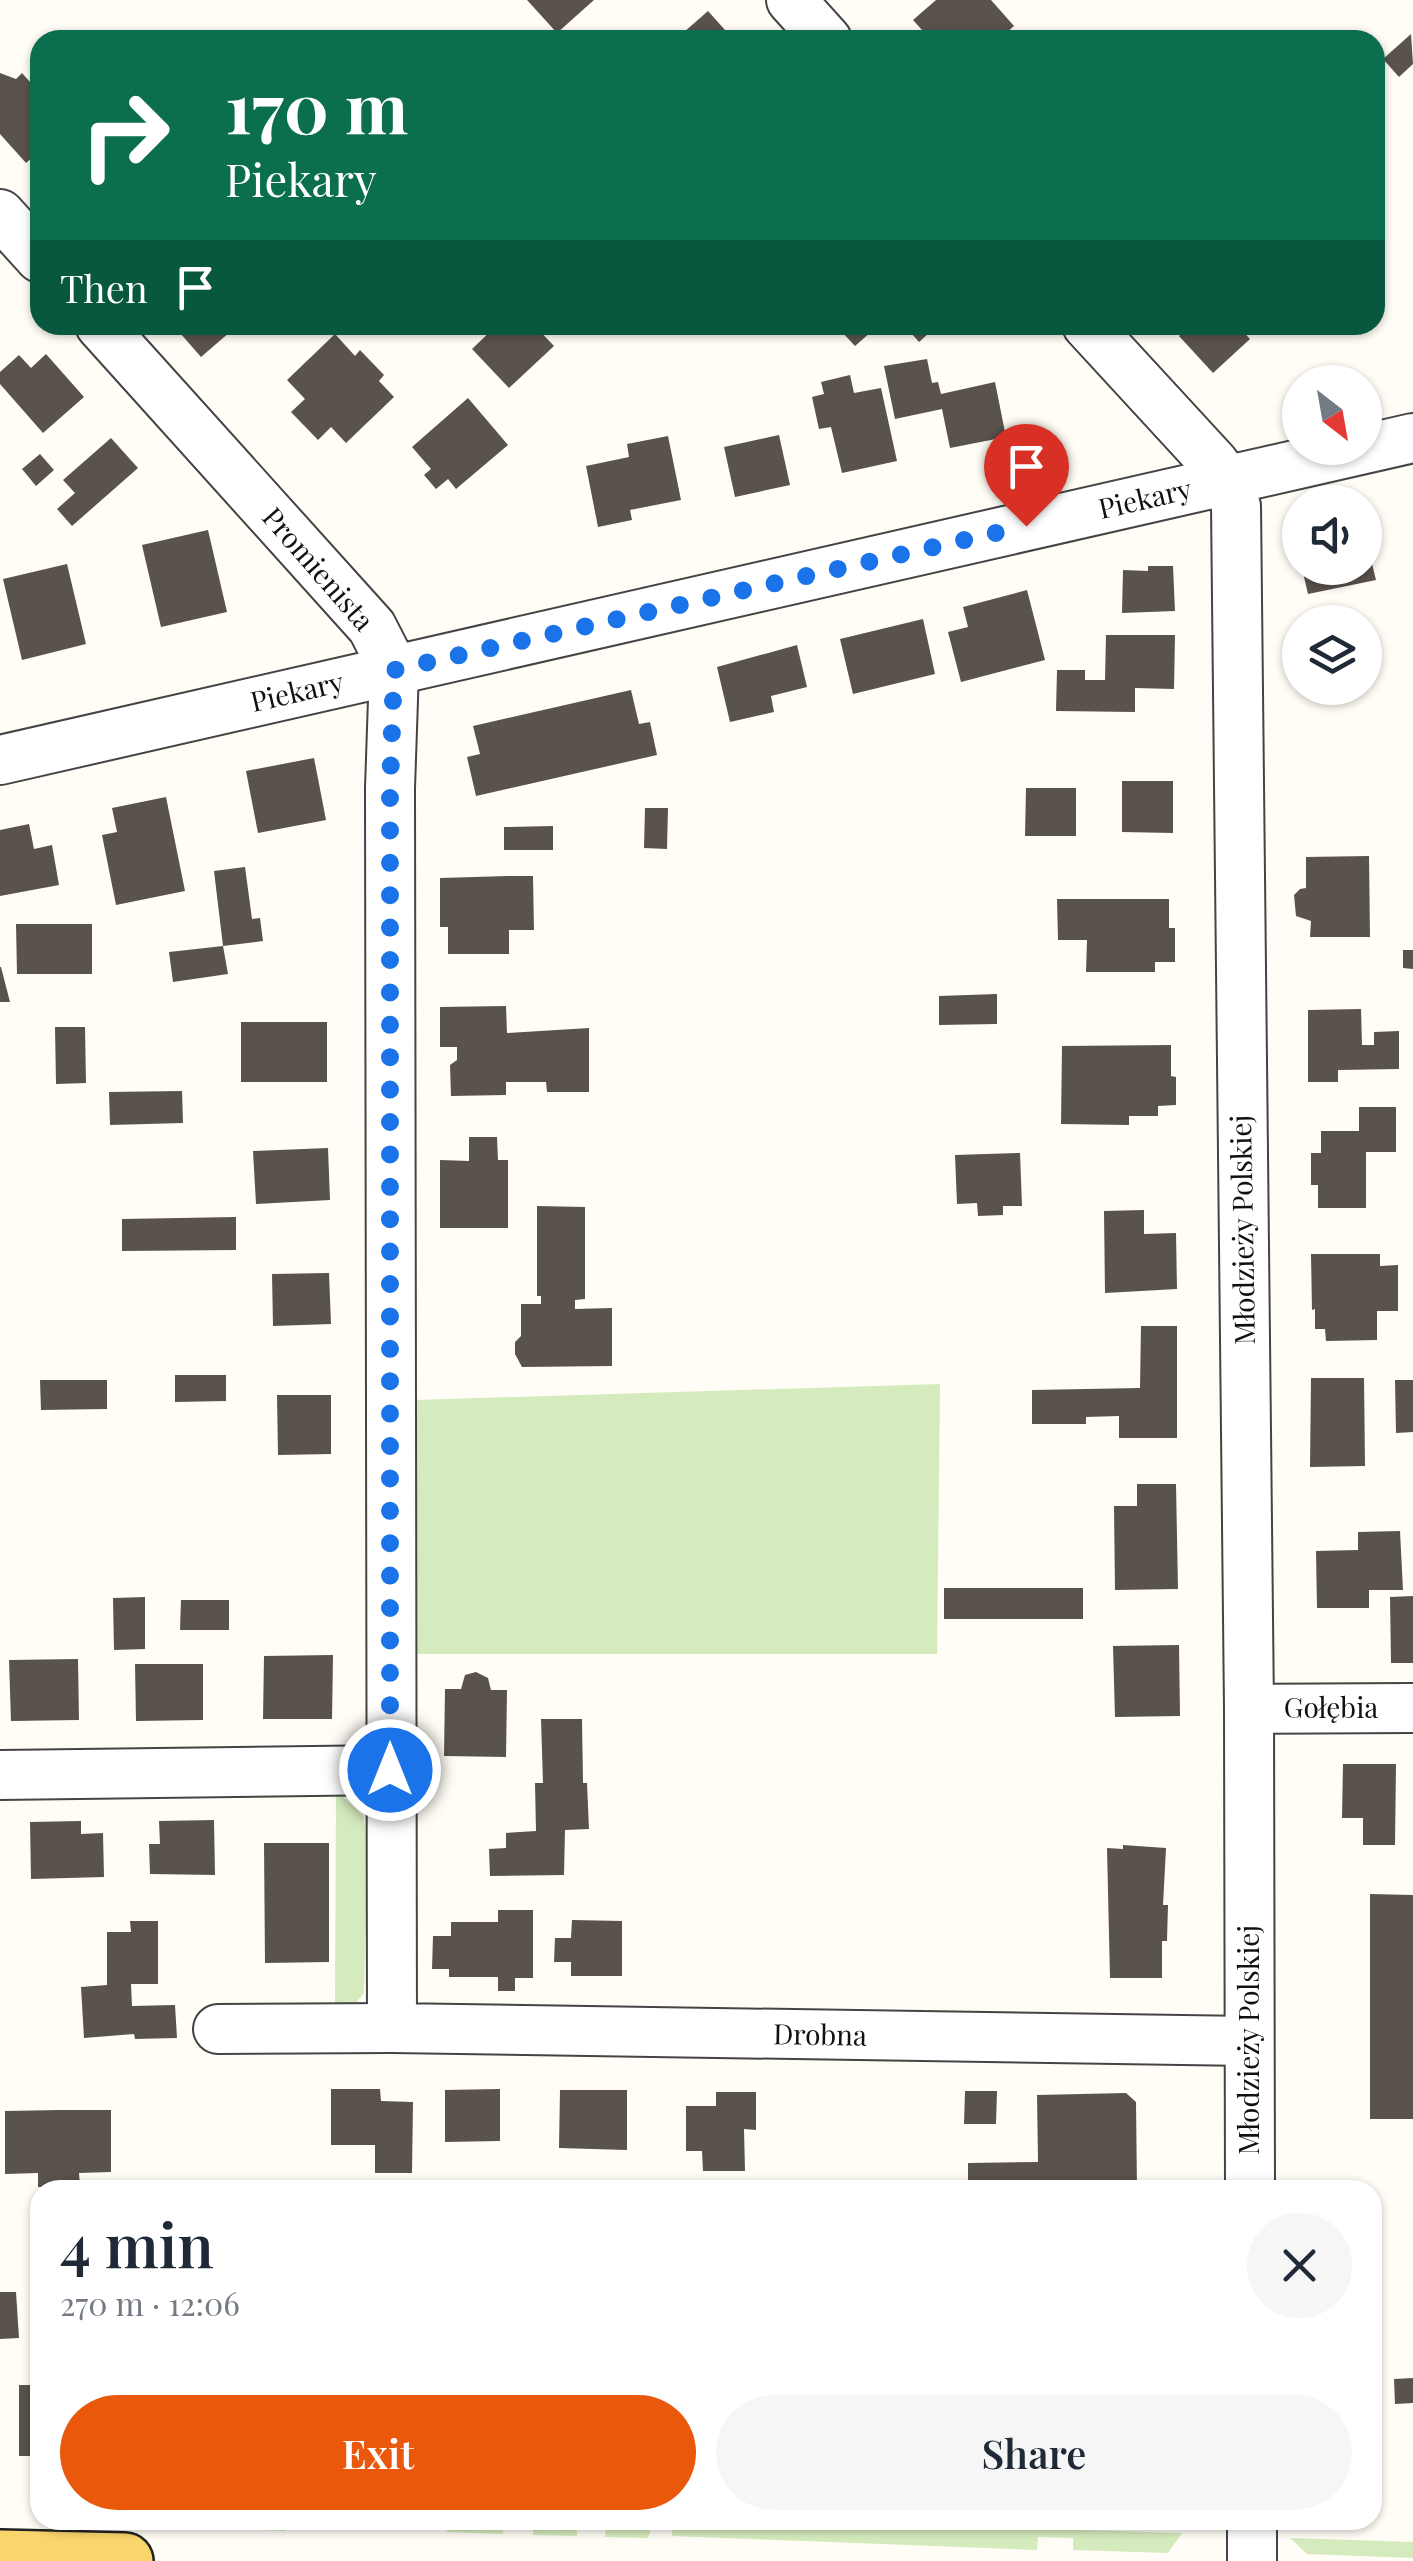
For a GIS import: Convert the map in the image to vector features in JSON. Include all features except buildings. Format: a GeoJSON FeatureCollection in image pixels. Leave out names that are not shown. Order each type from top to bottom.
{"type":"FeatureCollection","features":[{"type":"Feature","properties":{"kind":"main road"},"geometry":{"type":"LineString","coordinates":[[0,2558],[125,2561]]}},
{"type":"Feature","properties":{"kind":"street"},"geometry":{"type":"LineString","coordinates":[[790,0],[818,30]]}},
{"type":"Feature","properties":{"kind":"street"},"geometry":{"type":"LineString","coordinates":[[0,214],[30,247]]}},
{"type":"Feature","properties":{"kind":"street","name":"Promienista"},"geometry":{"type":"LineString","coordinates":[[109,335],[372,627],[394,670],[390,788],[390,1770]]}},
{"type":"Feature","properties":{"kind":"street"},"geometry":{"type":"LineString","coordinates":[[1096,335],[1227,480]]}},
{"type":"Feature","properties":{"kind":"street","name":"Piekary"},"geometry":{"type":"LineString","coordinates":[[0,760],[1413,438]]}},
{"type":"Feature","properties":{"kind":"street","name":"Młodzieży Polskiej"},"geometry":{"type":"LineString","coordinates":[[1227,480],[1236,506],[1250,2180]]}},
{"type":"Feature","properties":{"kind":"street","name":"Gołębia"},"geometry":{"type":"LineString","coordinates":[[1248,1709],[1413,1708]]}},
{"type":"Feature","properties":{"kind":"street"},"geometry":{"type":"LineString","coordinates":[[0,1775],[390,1770],[392,2028]]}},
{"type":"Feature","properties":{"kind":"street","name":"Drobna"},"geometry":{"type":"LineString","coordinates":[[218,2029],[392,2028],[1248,2042]]}},
{"type":"Feature","properties":{"kind":"street"},"geometry":{"type":"LineString","coordinates":[[1252,2530],[1252,2561]]}},
{"type":"Feature","properties":{"kind":"green space"},"geometry":{"type":"Polygon","coordinates":[[[940,1384],[937,1654],[416,1654],[414,1400],[940,1384]]]}},
{"type":"Feature","properties":{"kind":"green space"},"geometry":{"type":"Polygon","coordinates":[[[336,1790],[363,1816],[368,1838],[364,1993],[354,2005],[335,2006],[336,1790]]]}},
{"type":"Feature","properties":{"kind":"green space"},"geometry":{"type":"Polygon","coordinates":[[[447,2530],[503,2530],[503,2534],[447,2530]]]}},
{"type":"Feature","properties":{"kind":"green space"},"geometry":{"type":"Polygon","coordinates":[[[533,2530],[577,2530],[577,2536],[533,2535],[533,2530]]]}},
{"type":"Feature","properties":{"kind":"green space"},"geometry":{"type":"Polygon","coordinates":[[[605,2530],[651,2530],[648,2538],[605,2537],[605,2530]]]}},
{"type":"Feature","properties":{"kind":"green space"},"geometry":{"type":"Polygon","coordinates":[[[672,2530],[1182,2533],[1168,2553],[1073,2550],[1073,2538],[1038,2537],[1037,2550],[672,2536],[672,2530]]]}},
{"type":"Feature","properties":{"kind":"green space"},"geometry":{"type":"Polygon","coordinates":[[[1290,2538],[1413,2542],[1413,2558],[1307,2554],[1290,2538]]]}},
{"type":"Feature","properties":{"kind":"route"},"geometry":{"type":"LineString","coordinates":[[390,1770],[390,788],[394,670],[1026,526]]}}]}
